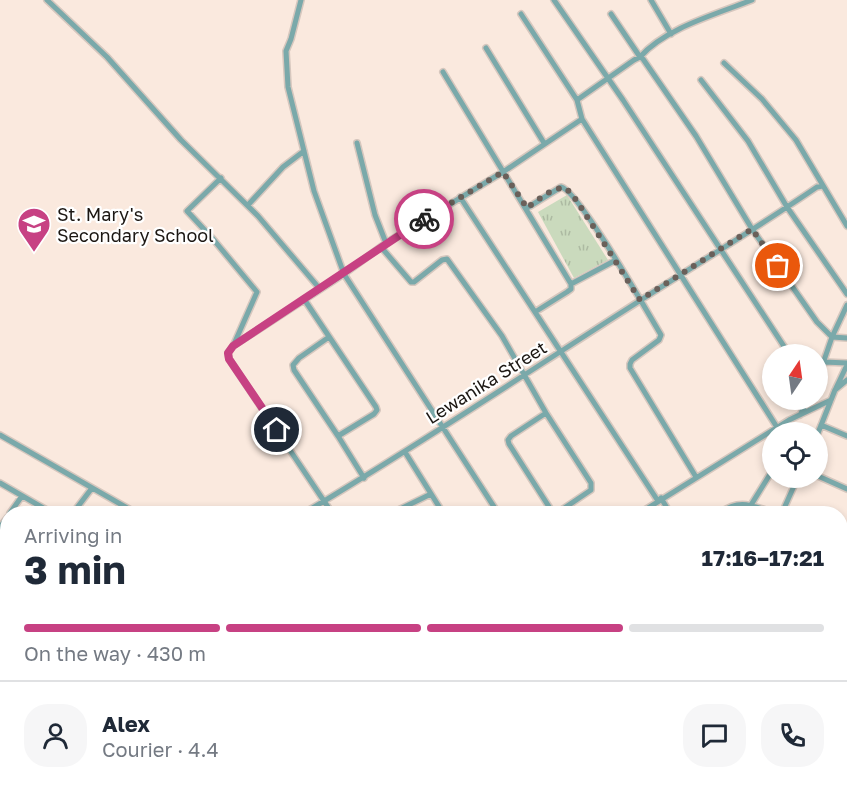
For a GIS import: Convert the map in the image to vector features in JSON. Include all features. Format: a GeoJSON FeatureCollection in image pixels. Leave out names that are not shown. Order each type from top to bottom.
{"type":"FeatureCollection","features":[{"type":"Feature","properties":{"kind":"street"},"geometry":{"type":"LineString","coordinates":[[48,0],[107,57],[181,140],[248,205],[320,289]]}},
{"type":"Feature","properties":{"kind":"street"},"geometry":{"type":"LineString","coordinates":[[300,0],[286,51],[291,104],[300,129],[314,191],[344,274],[494,506]]}},
{"type":"Feature","properties":{"kind":"street"},"geometry":{"type":"LineString","coordinates":[[554,0],[782,344]]}},
{"type":"Feature","properties":{"kind":"street"},"geometry":{"type":"LineString","coordinates":[[651,0],[671,34]]}},
{"type":"Feature","properties":{"kind":"street"},"geometry":{"type":"LineString","coordinates":[[577,100],[640,57],[648,47],[687,26],[752,0]]}},
{"type":"Feature","properties":{"kind":"street"},"geometry":{"type":"LineString","coordinates":[[611,14],[687,123],[752,229],[817,322],[832,337],[847,338]]}},
{"type":"Feature","properties":{"kind":"street"},"geometry":{"type":"LineString","coordinates":[[521,15],[577,100],[582,119],[774,422]]}},
{"type":"Feature","properties":{"kind":"street"},"geometry":{"type":"LineString","coordinates":[[486,48],[544,143]]}},
{"type":"Feature","properties":{"kind":"street"},"geometry":{"type":"LineString","coordinates":[[724,63],[762,99],[796,140],[847,226]]}},
{"type":"Feature","properties":{"kind":"street"},"geometry":{"type":"LineString","coordinates":[[443,72],[571,284],[571,289],[535,312]]}},
{"type":"Feature","properties":{"kind":"street"},"geometry":{"type":"LineString","coordinates":[[701,80],[748,141],[787,207],[847,294]]}},
{"type":"Feature","properties":{"kind":"street"},"geometry":{"type":"LineString","coordinates":[[233,346],[344,274],[383,245],[503,172],[582,119]]}},
{"type":"Feature","properties":{"kind":"street"},"geometry":{"type":"LineString","coordinates":[[357,143],[383,245],[411,282],[442,260],[447,259],[502,336],[592,486],[588,492],[566,506]]}},
{"type":"Feature","properties":{"kind":"street"},"geometry":{"type":"LineString","coordinates":[[248,205],[283,167],[304,151]]}},
{"type":"Feature","properties":{"kind":"street"},"geometry":{"type":"LineString","coordinates":[[221,178],[187,211],[257,292],[228,353],[229,359],[327,506]]}},
{"type":"Feature","properties":{"kind":"street","name":"Lewanika Street"},"geometry":{"type":"LineString","coordinates":[[316,506],[364,478],[817,187],[822,186]]}},
{"type":"Feature","properties":{"kind":"street"},"geometry":{"type":"LineString","coordinates":[[527,208],[553,191],[561,187],[566,188],[616,260],[661,338],[632,360],[630,368],[696,477]]}},
{"type":"Feature","properties":{"kind":"street"},"geometry":{"type":"LineString","coordinates":[[460,197],[664,506]]}},
{"type":"Feature","properties":{"kind":"street"},"geometry":{"type":"LineString","coordinates":[[571,284],[616,260]]}},
{"type":"Feature","properties":{"kind":"street"},"geometry":{"type":"LineString","coordinates":[[304,299],[376,410],[338,436]]}},
{"type":"Feature","properties":{"kind":"street"},"geometry":{"type":"LineString","coordinates":[[828,350],[847,305]]}},
{"type":"Feature","properties":{"kind":"street"},"geometry":{"type":"LineString","coordinates":[[329,337],[299,358],[293,365],[294,370],[364,478]]}},
{"type":"Feature","properties":{"kind":"street"},"geometry":{"type":"LineString","coordinates":[[822,422],[847,364],[828,362]]}},
{"type":"Feature","properties":{"kind":"street"},"geometry":{"type":"LineString","coordinates":[[835,390],[847,380]]}},
{"type":"Feature","properties":{"kind":"street"},"geometry":{"type":"LineString","coordinates":[[790,422],[831,400]]}},
{"type":"Feature","properties":{"kind":"street"},"geometry":{"type":"LineString","coordinates":[[800,415],[802,410]]}},
{"type":"Feature","properties":{"kind":"street"},"geometry":{"type":"LineString","coordinates":[[546,412],[508,440],[550,506]]}},
{"type":"Feature","properties":{"kind":"street"},"geometry":{"type":"LineString","coordinates":[[828,428],[847,436]]}},
{"type":"Feature","properties":{"kind":"street"},"geometry":{"type":"LineString","coordinates":[[0,435],[119,506]]}},
{"type":"Feature","properties":{"kind":"street"},"geometry":{"type":"LineString","coordinates":[[650,506],[762,440]]}},
{"type":"Feature","properties":{"kind":"street"},"geometry":{"type":"LineString","coordinates":[[405,452],[439,506]]}},
{"type":"Feature","properties":{"kind":"street"},"geometry":{"type":"LineString","coordinates":[[828,480],[847,489]]}},
{"type":"Feature","properties":{"kind":"street"},"geometry":{"type":"LineString","coordinates":[[0,483],[40,506]]}},
{"type":"Feature","properties":{"kind":"street"},"geometry":{"type":"LineString","coordinates":[[749,505],[762,486]]}},
{"type":"Feature","properties":{"kind":"street"},"geometry":{"type":"LineString","coordinates":[[78,506],[92,488]]}},
{"type":"Feature","properties":{"kind":"street"},"geometry":{"type":"LineString","coordinates":[[785,506],[793,488]]}},
{"type":"Feature","properties":{"kind":"street"},"geometry":{"type":"LineString","coordinates":[[406,506],[431,494]]}},
{"type":"Feature","properties":{"kind":"street"},"geometry":{"type":"LineString","coordinates":[[15,506],[22,496]]}},
{"type":"Feature","properties":{"kind":"street"},"geometry":{"type":"LineString","coordinates":[[730,506],[733,504],[752,506]]}},
{"type":"Feature","properties":{"kind":"green space"},"geometry":{"type":"Polygon","coordinates":[[[567,195],[608,260],[574,278],[538,212],[567,195]]]}},
{"type":"Feature","properties":{"kind":"way so far"},"geometry":{"type":"LineString","coordinates":[[424,219],[503,172],[527,208],[553,191],[561,187],[566,188],[616,260],[640,300],[752,229],[778,266]]}},
{"type":"Feature","properties":{"kind":"place","name":"St. Mary's Secondary School"},"geometry":{"type":"Point","coordinates":[34,253]}},
{"type":"Feature","properties":{"kind":"route"},"geometry":{"type":"LineString","coordinates":[[277,430],[229,359],[228,353],[233,346],[424,219]]}}]}
